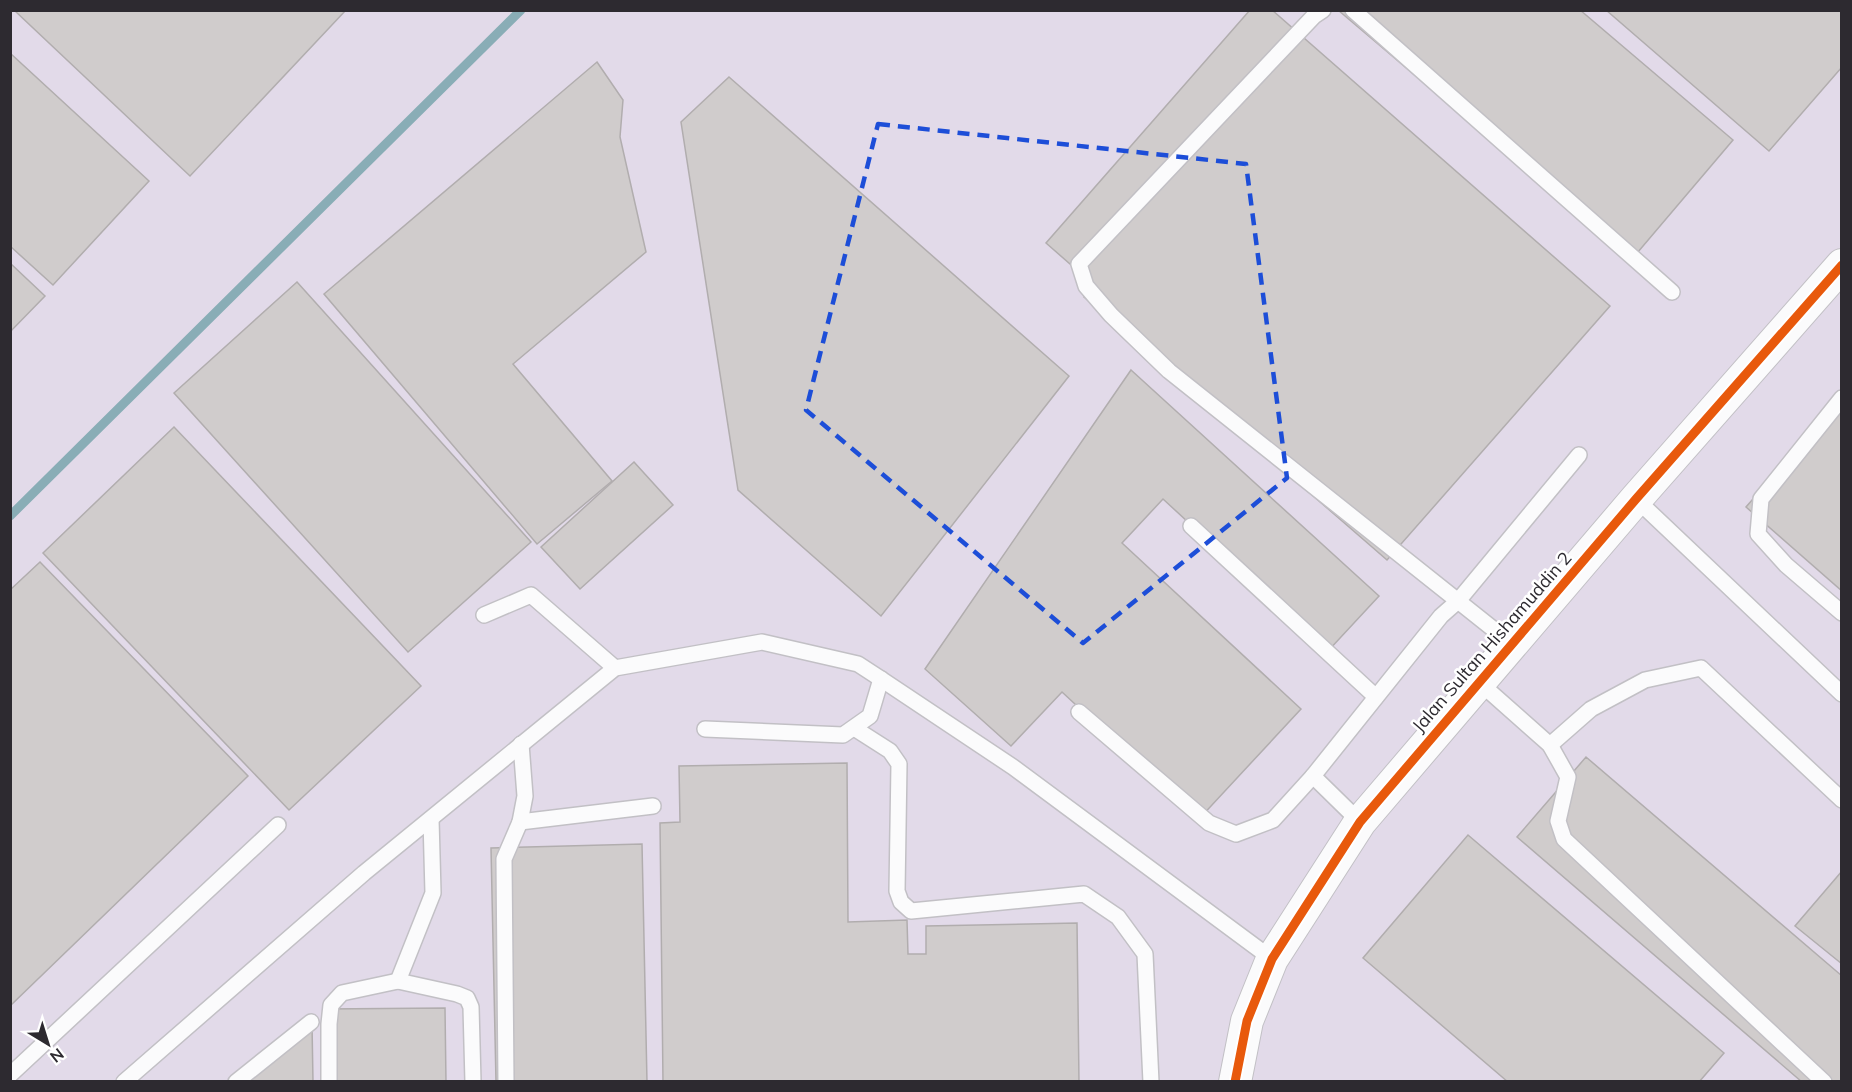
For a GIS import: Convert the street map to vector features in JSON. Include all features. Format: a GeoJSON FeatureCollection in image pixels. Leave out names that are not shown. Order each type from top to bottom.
{"type":"FeatureCollection","features":[{"type":"Feature","properties":{"kind":"street","name":"Jalan Sultan Hishamuddin 2"},"geometry":{"type":"LineString","coordinates":[[1235,1082],[1247,1022],[1272,959],[1360,822],[1636,499],[1842,265]]}},
{"type":"Feature","properties":{"kind":"lane"},"geometry":{"type":"LineString","coordinates":[[1323,10],[1314,16],[1079,264],[1086,286],[1111,315],[1169,371],[1512,644]]}},
{"type":"Feature","properties":{"kind":"lane"},"geometry":{"type":"LineString","coordinates":[[1353,10],[1672,292]]}},
{"type":"Feature","properties":{"kind":"lane"},"geometry":{"type":"LineString","coordinates":[[1842,398],[1761,499],[1758,534],[1786,565],[1842,613]]}},
{"type":"Feature","properties":{"kind":"lane"},"geometry":{"type":"LineString","coordinates":[[1079,712],[1209,823],[1236,834],[1272,820],[1313,776],[1441,616],[1458,601],[1579,455]]}},
{"type":"Feature","properties":{"kind":"lane"},"geometry":{"type":"LineString","coordinates":[[1636,499],[1842,694]]}},
{"type":"Feature","properties":{"kind":"lane"},"geometry":{"type":"LineString","coordinates":[[1191,526],[1376,697]]}},
{"type":"Feature","properties":{"kind":"lane"},"geometry":{"type":"LineString","coordinates":[[483,615],[531,595],[615,668]]}},
{"type":"Feature","properties":{"kind":"lane"},"geometry":{"type":"LineString","coordinates":[[124,1082],[364,873],[615,668],[762,642],[858,664],[1013,767],[1272,959]]}},
{"type":"Feature","properties":{"kind":"lane"},"geometry":{"type":"LineString","coordinates":[[1550,745],[1592,709],[1645,680],[1701,668],[1842,800]]}},
{"type":"Feature","properties":{"kind":"lane"},"geometry":{"type":"LineString","coordinates":[[705,729],[843,735],[870,716],[881,679]]}},
{"type":"Feature","properties":{"kind":"lane"},"geometry":{"type":"LineString","coordinates":[[1480,682],[1550,745],[1568,777],[1558,821],[1564,839],[1824,1082]]}},
{"type":"Feature","properties":{"kind":"lane"},"geometry":{"type":"LineString","coordinates":[[854,728],[890,751],[899,764],[897,891],[901,902],[911,911],[1084,894],[1118,917],[1145,954],[1150,1082]]}},
{"type":"Feature","properties":{"kind":"lane"},"geometry":{"type":"LineString","coordinates":[[506,1082],[504,859],[520,822],[525,796],[521,744]]}},
{"type":"Feature","properties":{"kind":"lane"},"geometry":{"type":"LineString","coordinates":[[1313,776],[1360,822]]}},
{"type":"Feature","properties":{"kind":"lane"},"geometry":{"type":"LineString","coordinates":[[520,822],[653,806]]}},
{"type":"Feature","properties":{"kind":"lane"},"geometry":{"type":"LineString","coordinates":[[398,981],[433,893],[430,819]]}},
{"type":"Feature","properties":{"kind":"lane"},"geometry":{"type":"LineString","coordinates":[[10,1075],[278,825]]}},
{"type":"Feature","properties":{"kind":"lane"},"geometry":{"type":"LineString","coordinates":[[329,1082],[331,1005],[342,993],[398,981],[467,998],[471,1007],[473,1082]]}},
{"type":"Feature","properties":{"kind":"lane"},"geometry":{"type":"LineString","coordinates":[[236,1082],[311,1022]]}},
{"type":"Feature","properties":{"kind":"highlighted area"},"geometry":{"type":"Polygon","coordinates":[[[878,124],[1246,164],[1287,478],[1083,643],[806,410],[878,124]]]}},
{"type":"Feature","properties":{"kind":"shaded area"},"geometry":{"type":"Polygon","coordinates":[[[11,11],[1841,11],[1841,1081],[11,1081],[11,11]]]}},
{"type":"Feature","properties":{"kind":"building"},"geometry":{"type":"Polygon","coordinates":[[[14,10],[346,10],[190,176],[14,10]]]}},
{"type":"Feature","properties":{"kind":"building"},"geometry":{"type":"Polygon","coordinates":[[[1250,10],[1272,10],[1610,306],[1387,560],[1084,297],[1094,285],[1046,243],[1250,10]]]}},
{"type":"Feature","properties":{"kind":"building"},"geometry":{"type":"Polygon","coordinates":[[[1338,10],[1580,10],[1733,140],[1632,259],[1338,10]]]}},
{"type":"Feature","properties":{"kind":"building"},"geometry":{"type":"Polygon","coordinates":[[[1606,10],[1842,10],[1842,67],[1769,151],[1606,10]]]}},
{"type":"Feature","properties":{"kind":"building"},"geometry":{"type":"Polygon","coordinates":[[[10,53],[149,181],[53,285],[10,246],[10,53]]]}},
{"type":"Feature","properties":{"kind":"building"},"geometry":{"type":"Polygon","coordinates":[[[597,62],[623,100],[620,137],[646,252],[513,364],[612,481],[537,544],[324,294],[597,62]]]}},
{"type":"Feature","properties":{"kind":"building"},"geometry":{"type":"Polygon","coordinates":[[[729,77],[1069,376],[881,616],[738,490],[681,122],[729,77]]]}},
{"type":"Feature","properties":{"kind":"building"},"geometry":{"type":"Polygon","coordinates":[[[10,263],[45,296],[10,332],[10,263]]]}},
{"type":"Feature","properties":{"kind":"building"},"geometry":{"type":"Polygon","coordinates":[[[297,282],[531,542],[408,652],[174,393],[297,282]]]}},
{"type":"Feature","properties":{"kind":"building"},"geometry":{"type":"Polygon","coordinates":[[[1131,370],[1379,596],[1328,651],[1163,499],[1122,543],[1301,709],[1199,819],[1062,692],[1011,746],[925,669],[1131,370]]]}},
{"type":"Feature","properties":{"kind":"building"},"geometry":{"type":"Polygon","coordinates":[[[1842,398],[1842,591],[1746,507],[1842,398]]]}},
{"type":"Feature","properties":{"kind":"building"},"geometry":{"type":"Polygon","coordinates":[[[174,427],[421,686],[289,810],[43,553],[174,427]]]}},
{"type":"Feature","properties":{"kind":"building"},"geometry":{"type":"Polygon","coordinates":[[[634,462],[673,505],[580,589],[541,547],[634,462]]]}},
{"type":"Feature","properties":{"kind":"building"},"geometry":{"type":"Polygon","coordinates":[[[40,562],[248,776],[10,1006],[10,590],[40,562]]]}},
{"type":"Feature","properties":{"kind":"building"},"geometry":{"type":"Polygon","coordinates":[[[1586,757],[1842,976],[1842,1082],[1802,1082],[1517,837],[1586,757]]]}},
{"type":"Feature","properties":{"kind":"building"},"geometry":{"type":"Polygon","coordinates":[[[847,763],[848,922],[907,920],[908,954],[926,954],[926,926],[1077,923],[1079,1082],[663,1082],[660,823],[680,822],[679,766],[847,763]]]}},
{"type":"Feature","properties":{"kind":"building"},"geometry":{"type":"Polygon","coordinates":[[[1468,835],[1724,1053],[1699,1082],[1508,1082],[1363,958],[1468,835]]]}},
{"type":"Feature","properties":{"kind":"building"},"geometry":{"type":"Polygon","coordinates":[[[642,844],[647,1082],[496,1082],[491,848],[642,844]]]}},
{"type":"Feature","properties":{"kind":"building"},"geometry":{"type":"Polygon","coordinates":[[[1842,871],[1842,964],[1795,926],[1842,871]]]}},
{"type":"Feature","properties":{"kind":"building"},"geometry":{"type":"Polygon","coordinates":[[[445,1008],[446,1082],[324,1082],[324,1009],[445,1008]]]}},
{"type":"Feature","properties":{"kind":"building"},"geometry":{"type":"Polygon","coordinates":[[[312,1024],[313,1082],[243,1082],[312,1024]]]}},
{"type":"Feature","properties":{"kind":"waterway"},"geometry":{"type":"LineString","coordinates":[[10,516],[521,10]]}},
{"type":"Feature","properties":{"kind":"cycle path"},"geometry":{"type":"LineString","coordinates":[[1235,1082],[1247,1021],[1272,959],[1360,822],[1636,499],[1842,265]]}}]}
